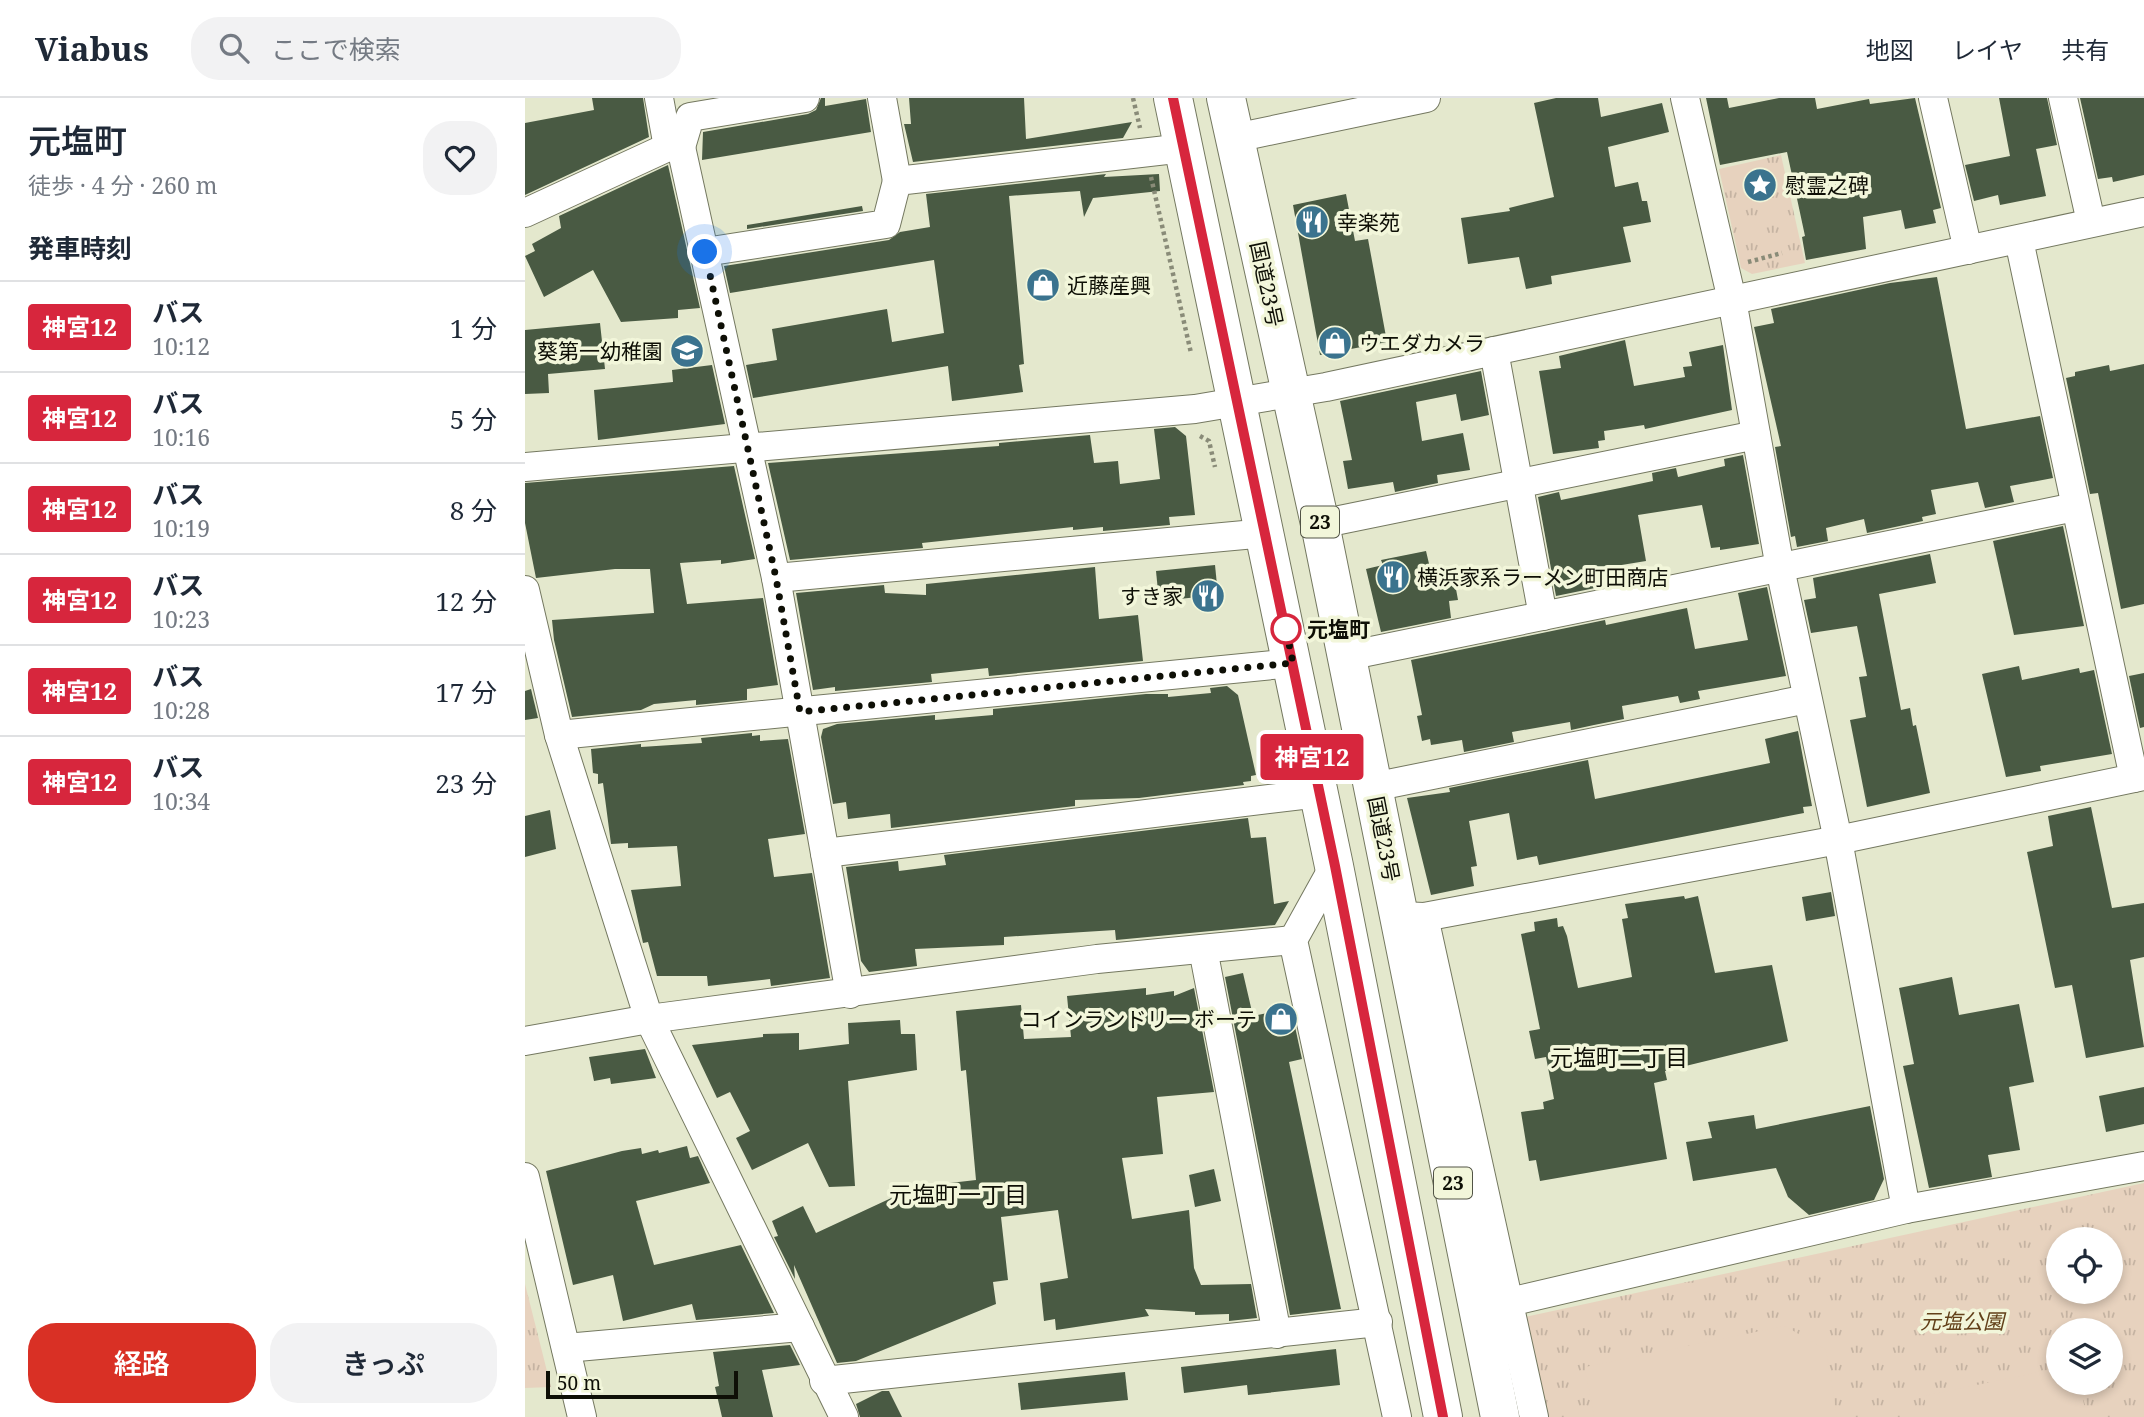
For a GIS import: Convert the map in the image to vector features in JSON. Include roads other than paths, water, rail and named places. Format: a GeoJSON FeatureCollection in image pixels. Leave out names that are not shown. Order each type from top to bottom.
{"type":"FeatureCollection","features":[{"type":"Feature","properties":{"kind":"highway"},"geometry":{"type":"LineString","coordinates":[[1173,98],[1335,866],[1443,1417]]}},
{"type":"Feature","properties":{"kind":"highway","name":"国道23号"},"geometry":{"type":"LineString","coordinates":[[1226,98],[1320,524],[1373,788],[1410,927],[1500,1417]]}},
{"type":"Feature","properties":{"kind":"street"},"geometry":{"type":"LineString","coordinates":[[659,98],[705,252],[749,449],[776,578],[850,994]]}},
{"type":"Feature","properties":{"kind":"street"},"geometry":{"type":"LineString","coordinates":[[525,214],[674,147],[691,117],[805,98]]}},
{"type":"Feature","properties":{"kind":"street"},"geometry":{"type":"LineString","coordinates":[[705,252],[886,224],[897,181],[882,98]]}},
{"type":"Feature","properties":{"kind":"street"},"geometry":{"type":"LineString","coordinates":[[1234,138],[1426,98]]}},
{"type":"Feature","properties":{"kind":"street"},"geometry":{"type":"LineString","coordinates":[[1685,98],[1732,300],[1780,568],[1838,840],[1906,1209]]}},
{"type":"Feature","properties":{"kind":"street"},"geometry":{"type":"LineString","coordinates":[[1933,98],[1968,250]]}},
{"type":"Feature","properties":{"kind":"street"},"geometry":{"type":"LineString","coordinates":[[2063,98],[2091,222]]}},
{"type":"Feature","properties":{"kind":"street"},"geometry":{"type":"LineString","coordinates":[[897,181],[1146,155],[1184,148]]}},
{"type":"Feature","properties":{"kind":"street"},"geometry":{"type":"LineString","coordinates":[[525,467],[749,449],[1237,402],[1494,351],[2144,212]]}},
{"type":"Feature","properties":{"kind":"street"},"geometry":{"type":"LineString","coordinates":[[1534,1417],[1510,1302],[1410,927],[2139,777],[2075,507],[2019,240]]}},
{"type":"Feature","properties":{"kind":"street"},"geometry":{"type":"LineString","coordinates":[[1494,351],[1543,616]]}},
{"type":"Feature","properties":{"kind":"street"},"geometry":{"type":"LineString","coordinates":[[1320,524],[1756,435]]}},
{"type":"Feature","properties":{"kind":"street"},"geometry":{"type":"LineString","coordinates":[[1347,656],[2075,507]]}},
{"type":"Feature","properties":{"kind":"street"},"geometry":{"type":"LineString","coordinates":[[776,578],[1266,533]]}},
{"type":"Feature","properties":{"kind":"street"},"geometry":{"type":"LineString","coordinates":[[525,590],[559,735],[649,1019],[824,1381],[844,1417]]}},
{"type":"Feature","properties":{"kind":"street"},"geometry":{"type":"LineString","coordinates":[[559,735],[1293,663]]}},
{"type":"Feature","properties":{"kind":"street"},"geometry":{"type":"LineString","coordinates":[[1373,788],[1807,699]]}},
{"type":"Feature","properties":{"kind":"street"},"geometry":{"type":"LineString","coordinates":[[825,853],[1319,793]]}},
{"type":"Feature","properties":{"kind":"street"},"geometry":{"type":"LineString","coordinates":[[1335,866],[1293,940],[1397,1417]]}},
{"type":"Feature","properties":{"kind":"street"},"geometry":{"type":"LineString","coordinates":[[525,1041],[649,1019],[1097,959],[1293,940]]}},
{"type":"Feature","properties":{"kind":"street"},"geometry":{"type":"LineString","coordinates":[[1203,949],[1277,1334]]}},
{"type":"Feature","properties":{"kind":"street"},"geometry":{"type":"LineString","coordinates":[[1510,1302],[1906,1209],[2144,1166]]}},
{"type":"Feature","properties":{"kind":"street"},"geometry":{"type":"LineString","coordinates":[[525,1177],[582,1417]]}},
{"type":"Feature","properties":{"kind":"street"},"geometry":{"type":"LineString","coordinates":[[824,1381],[1378,1322]]}},
{"type":"Feature","properties":{"kind":"street"},"geometry":{"type":"LineString","coordinates":[[566,1348],[800,1327]]}},
{"type":"Feature","properties":{"kind":"place","name":"慰霊之碑"},"geometry":{"type":"Point","coordinates":[1760,185]}},
{"type":"Feature","properties":{"kind":"place","name":"幸楽苑"},"geometry":{"type":"Point","coordinates":[1312,222]}},
{"type":"Feature","properties":{"kind":"place","name":"近藤産興"},"geometry":{"type":"Point","coordinates":[1043,285]}},
{"type":"Feature","properties":{"kind":"place","name":"ウエダカメラ"},"geometry":{"type":"Point","coordinates":[1335,343]}},
{"type":"Feature","properties":{"kind":"place","name":"葵第一幼稚園"},"geometry":{"type":"Point","coordinates":[687,351]}},
{"type":"Feature","properties":{"kind":"place","name":"横浜家系ラーメン町田商店"},"geometry":{"type":"Point","coordinates":[1393,577]}},
{"type":"Feature","properties":{"kind":"place","name":"すき家"},"geometry":{"type":"Point","coordinates":[1208,596]}},
{"type":"Feature","properties":{"kind":"place","name":"元塩町"},"geometry":{"type":"Point","coordinates":[1286,629]}},
{"type":"Feature","properties":{"kind":"place","name":"コインランドリー ボーテ"},"geometry":{"type":"Point","coordinates":[1281,1019]}},
{"type":"Feature","properties":{"kind":"district","name":"元塩町二丁目"},"geometry":{"type":"Point","coordinates":[1619,1057]}},
{"type":"Feature","properties":{"kind":"district","name":"元塩町一丁目"},"geometry":{"type":"Point","coordinates":[958,1194]}},
{"type":"Feature","properties":{"kind":"park label","name":"元塩公園"},"geometry":{"type":"Point","coordinates":[1962,1321]}}]}
